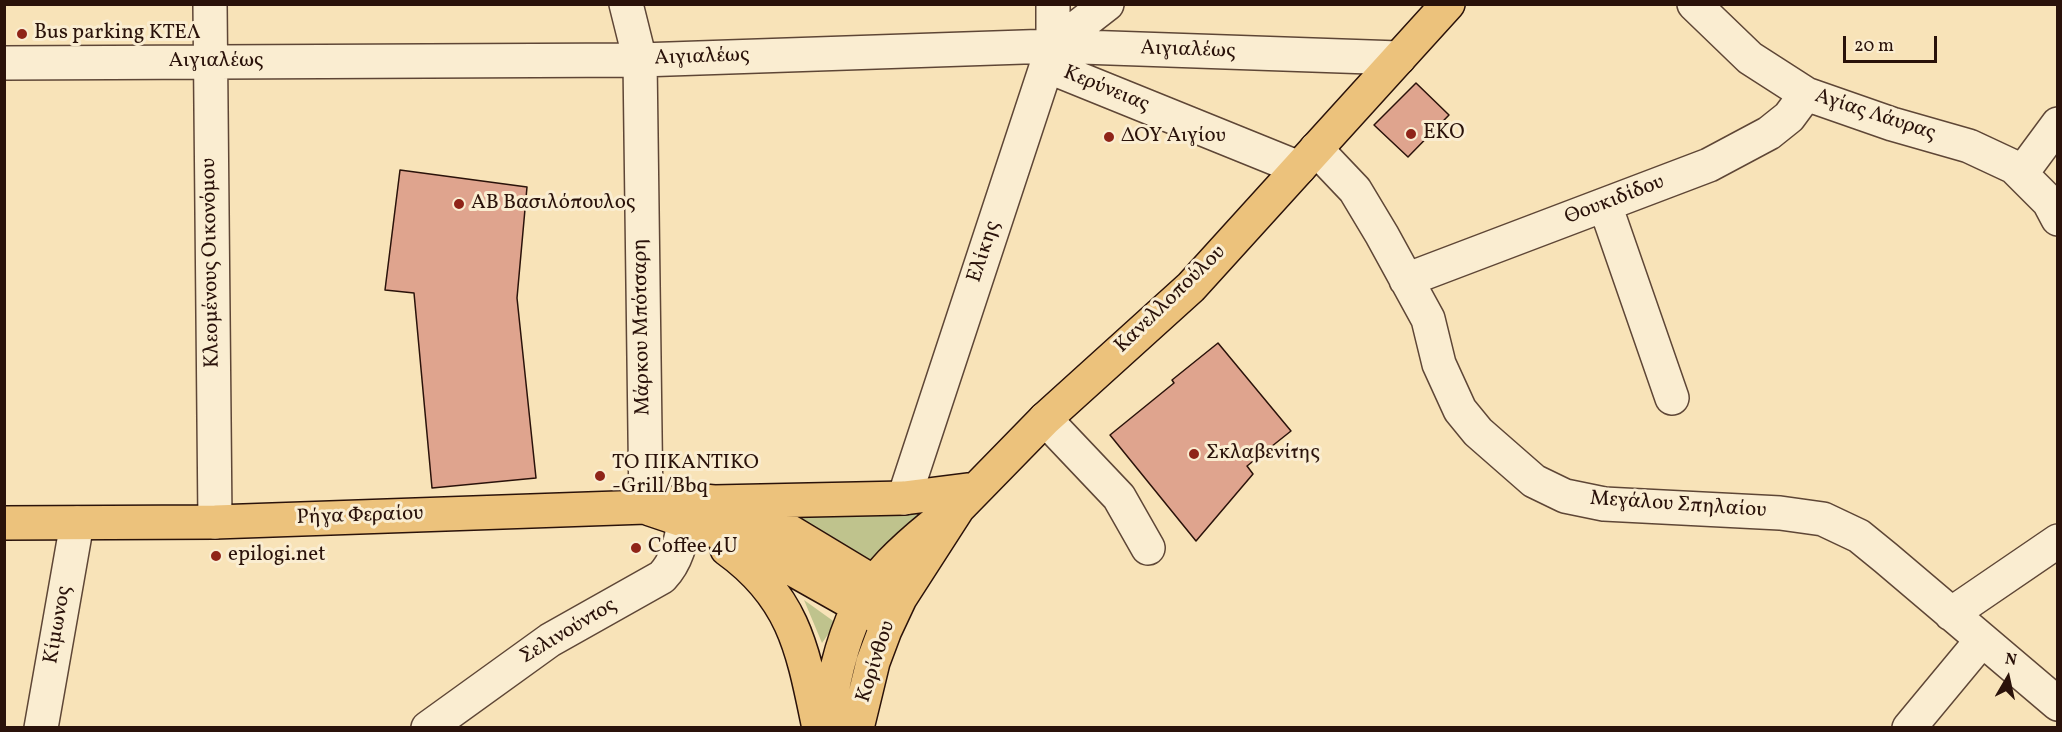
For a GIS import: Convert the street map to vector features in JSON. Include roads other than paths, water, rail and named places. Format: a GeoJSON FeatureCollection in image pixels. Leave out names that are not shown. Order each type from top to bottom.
{"type":"FeatureCollection","features":[{"type":"Feature","properties":{"kind":"main road","name":"Κανελλοπούλου"},"geometry":{"type":"LineString","coordinates":[[880,602],[967,498],[1045,418],[1191,287],[1448,4]]}},
{"type":"Feature","properties":{"kind":"main road"},"geometry":{"type":"LineString","coordinates":[[699,516],[904,498],[967,498]]}},
{"type":"Feature","properties":{"kind":"main road"},"geometry":{"type":"LineString","coordinates":[[646,507],[699,516],[777,524],[880,602],[838,663],[826,728]]}},
{"type":"Feature","properties":{"kind":"main road","name":"Ρήγα Φεραίου"},"geometry":{"type":"LineString","coordinates":[[4,523],[215,522],[646,507]]}},
{"type":"Feature","properties":{"kind":"main road"},"geometry":{"type":"LineString","coordinates":[[699,516],[762,578],[777,598],[792,625],[803,654],[819,728]]}},
{"type":"Feature","properties":{"kind":"main road","name":"Κορίνθου"},"geometry":{"type":"LineString","coordinates":[[857,728],[873,662],[880,602]]}},
{"type":"Feature","properties":{"kind":"street","name":"Κλεομένους Οικονόμου"},"geometry":{"type":"LineString","coordinates":[[210,4],[215,522]]}},
{"type":"Feature","properties":{"kind":"street","name":"Μάρκου Μπότσαρη"},"geometry":{"type":"LineString","coordinates":[[626,4],[640,60],[646,507]]}},
{"type":"Feature","properties":{"kind":"street","name":"Ελίκης"},"geometry":{"type":"LineString","coordinates":[[904,498],[1050,56],[1053,4]]}},
{"type":"Feature","properties":{"kind":"street"},"geometry":{"type":"LineString","coordinates":[[1050,56],[1107,4]]}},
{"type":"Feature","properties":{"kind":"street","name":"Αγίας Λάυρας"},"geometry":{"type":"LineString","coordinates":[[1694,4],[1750,58],[1806,94],[1892,124],[1969,146],[2014,167],[2049,202],[2058,219]]}},
{"type":"Feature","properties":{"kind":"street","name":"Αιγιαλέως"},"geometry":{"type":"LineString","coordinates":[[4,63],[1050,56],[1399,58]]}},
{"type":"Feature","properties":{"kind":"street","name":"Κερύνειας"},"geometry":{"type":"LineString","coordinates":[[1050,56],[1308,158]]}},
{"type":"Feature","properties":{"kind":"street","name":"Θουκιδίδου"},"geometry":{"type":"LineString","coordinates":[[1406,280],[1688,174],[1769,134],[1789,117],[1806,94]]}},
{"type":"Feature","properties":{"kind":"street"},"geometry":{"type":"LineString","coordinates":[[2021,174],[2058,123]]}},
{"type":"Feature","properties":{"kind":"street","name":"Μεγάλου Σπηλαίου"},"geometry":{"type":"LineString","coordinates":[[1308,158],[1355,190],[1428,319],[1439,364],[1460,410],[1478,432],[1534,481],[1565,496],[1604,504],[1780,513],[1823,519],[1859,536],[2058,704]]}},
{"type":"Feature","properties":{"kind":"street"},"geometry":{"type":"LineString","coordinates":[[1605,206],[1672,398]]}},
{"type":"Feature","properties":{"kind":"street"},"geometry":{"type":"LineString","coordinates":[[1045,418],[1119,497],[1148,548]]}},
{"type":"Feature","properties":{"kind":"street","name":"Σελινούντος"},"geometry":{"type":"LineString","coordinates":[[428,728],[550,640],[662,577],[672,567],[699,516]]}},
{"type":"Feature","properties":{"kind":"street","name":"Κίμωνος"},"geometry":{"type":"LineString","coordinates":[[41,728],[77,523]]}},
{"type":"Feature","properties":{"kind":"street"},"geometry":{"type":"LineString","coordinates":[[1951,614],[2058,541]]}},
{"type":"Feature","properties":{"kind":"street"},"geometry":{"type":"LineString","coordinates":[[1909,728],[1982,640]]}},
{"type":"Feature","properties":{"kind":"place","name":"Bus parking ΚΤΕΛ"},"geometry":{"type":"Point","coordinates":[22,34]}},
{"type":"Feature","properties":{"kind":"place","name":"EKO"},"geometry":{"type":"Point","coordinates":[1411,134]}},
{"type":"Feature","properties":{"kind":"place","name":"ΔΟΥ Αιγίου"},"geometry":{"type":"Point","coordinates":[1109,137]}},
{"type":"Feature","properties":{"kind":"place","name":"ΑΒ Βασιλόπουλος"},"geometry":{"type":"Point","coordinates":[459,204]}},
{"type":"Feature","properties":{"kind":"place","name":"Σκλαβενίτης"},"geometry":{"type":"Point","coordinates":[1194,454]}},
{"type":"Feature","properties":{"kind":"place","name":"ΤΟ ΠΙΚΑΝΤΙΚΟ -Grill/Bbq"},"geometry":{"type":"Point","coordinates":[600,476]}},
{"type":"Feature","properties":{"kind":"place","name":"Coffee 4U"},"geometry":{"type":"Point","coordinates":[636,548]}},
{"type":"Feature","properties":{"kind":"place","name":"epilogi.net"},"geometry":{"type":"Point","coordinates":[216,556]}}]}
